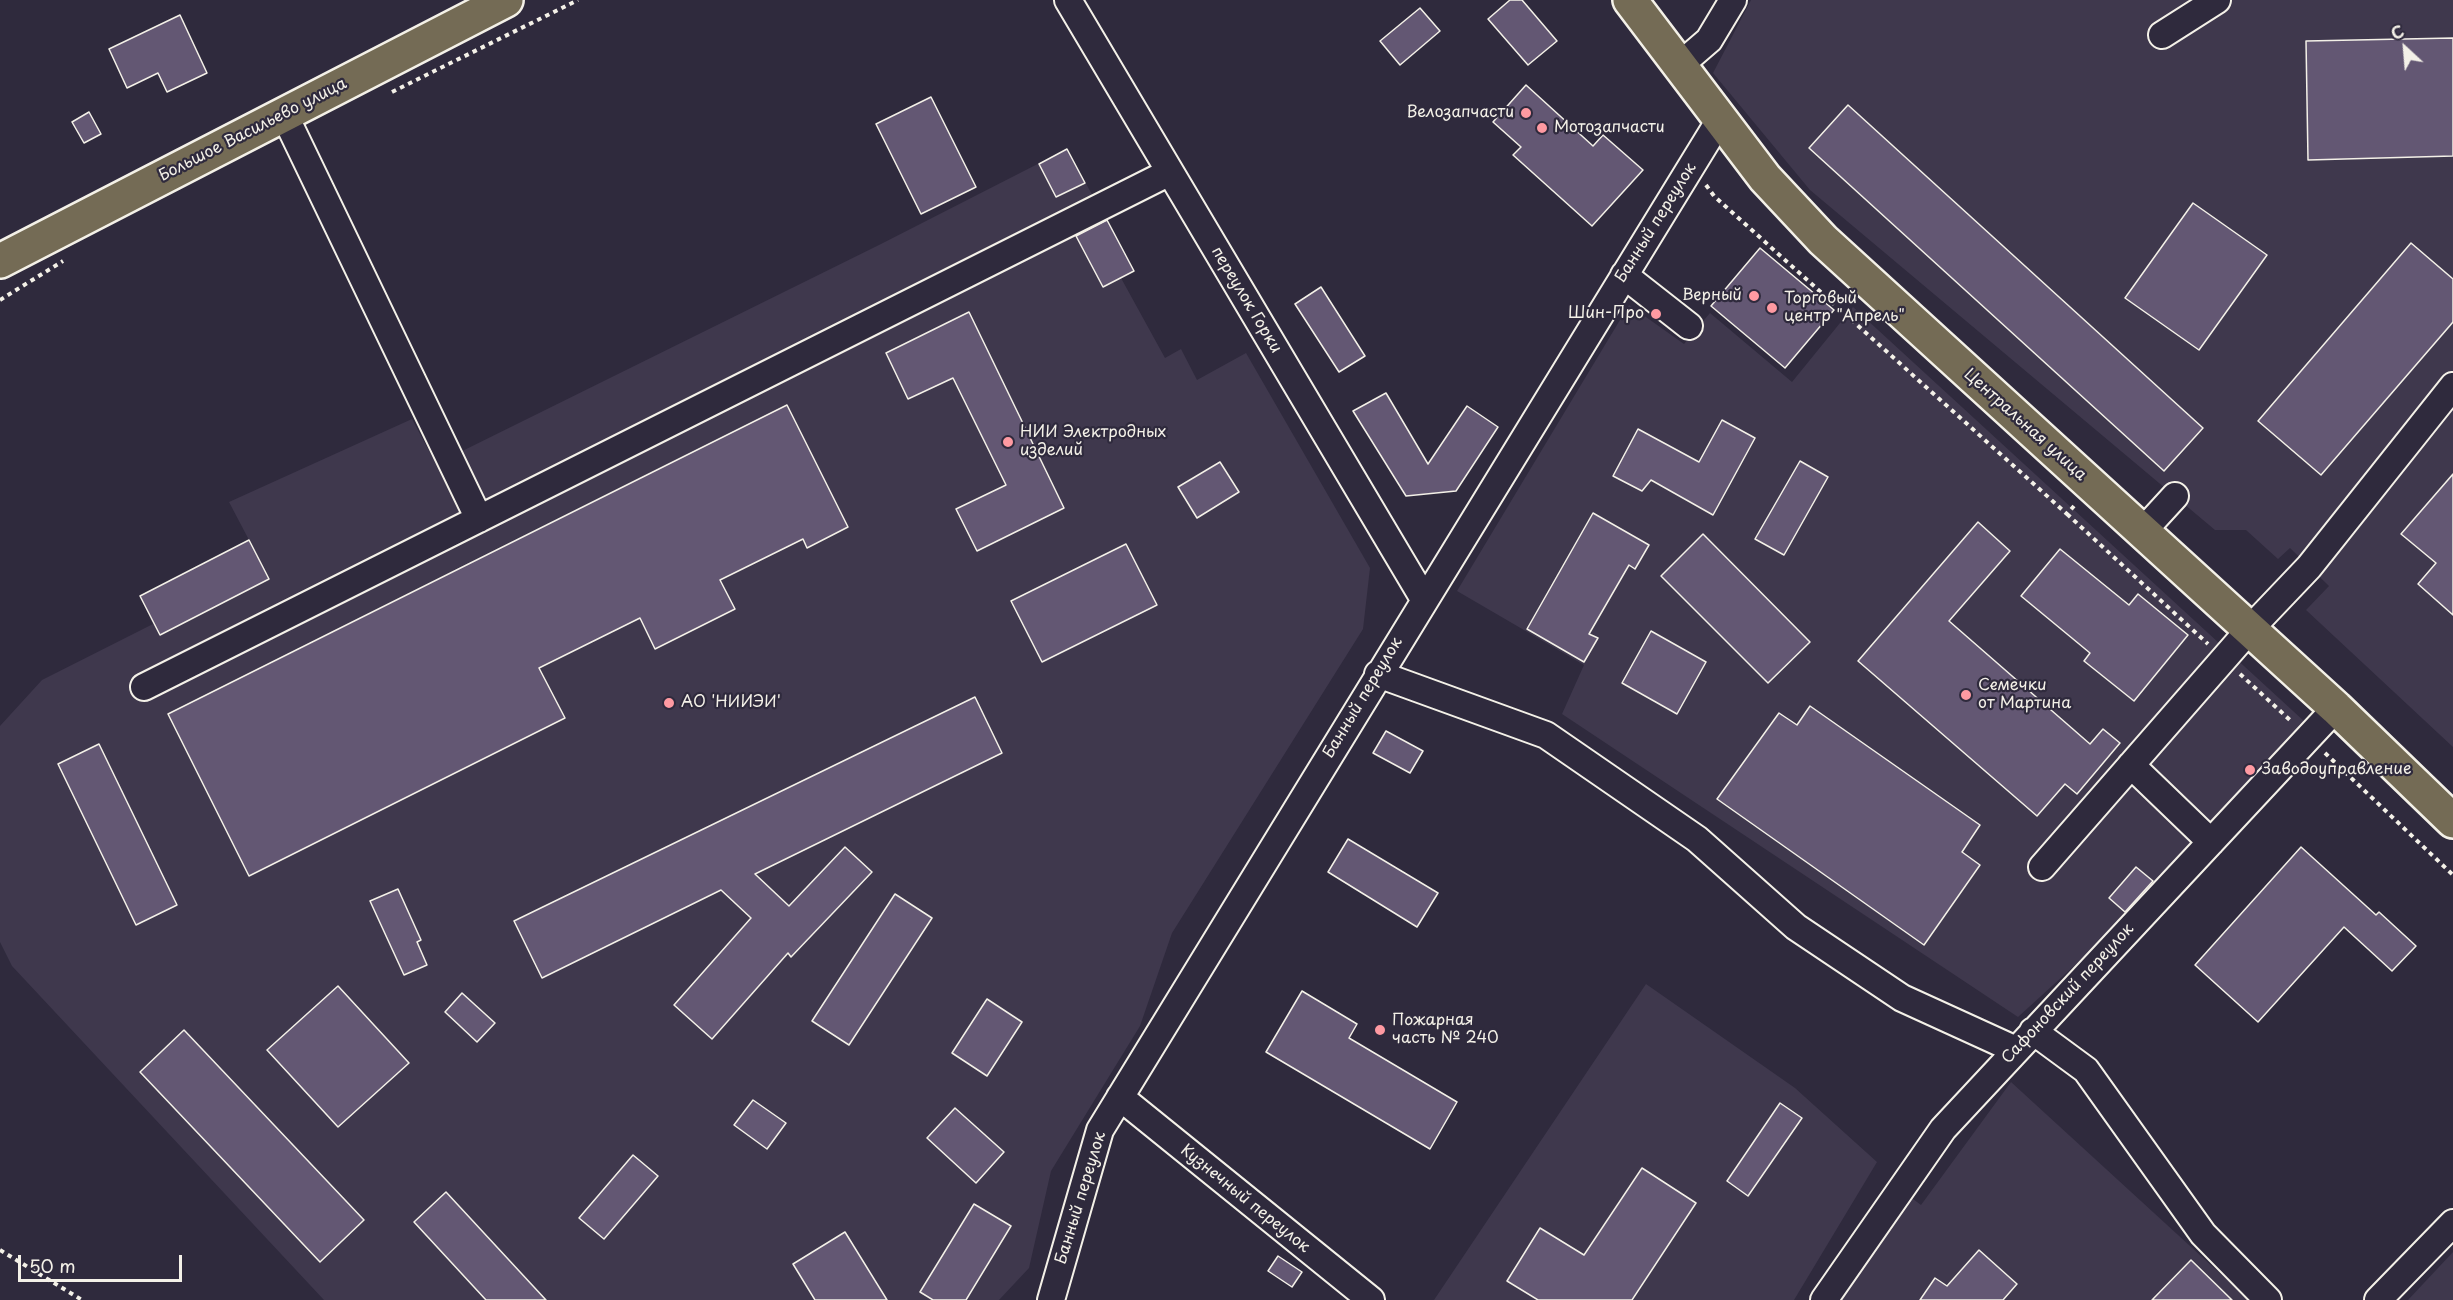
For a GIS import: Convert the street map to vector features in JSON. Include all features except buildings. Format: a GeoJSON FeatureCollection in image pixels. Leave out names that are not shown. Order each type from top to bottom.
{"type":"FeatureCollection","features":[{"type":"Feature","properties":{"kind":"main road","name":"Большое Васильево улица"},"geometry":{"type":"LineString","coordinates":[[0,261],[506,0]]}},
{"type":"Feature","properties":{"kind":"main road","name":"Центральная улица"},"geometry":{"type":"LineString","coordinates":[[1630,0],[1765,178],[1823,240],[2336,708],[2453,821]]}},
{"type":"Feature","properties":{"kind":"street","name":"переулок Горки"},"geometry":{"type":"LineString","coordinates":[[1068,0],[1424,599]]}},
{"type":"Feature","properties":{"kind":"street"},"geometry":{"type":"LineString","coordinates":[[1680,65],[1709,40],[1733,0]]}},
{"type":"Feature","properties":{"kind":"street"},"geometry":{"type":"LineString","coordinates":[[2162,35],[2217,0]]}},
{"type":"Feature","properties":{"kind":"street"},"geometry":{"type":"LineString","coordinates":[[285,114],[479,519]]}},
{"type":"Feature","properties":{"kind":"street","name":"Банный переулок"},"geometry":{"type":"LineString","coordinates":[[1051,1300],[1100,1130],[1721,118]]}},
{"type":"Feature","properties":{"kind":"street"},"geometry":{"type":"LineString","coordinates":[[144,687],[1170,172]]}},
{"type":"Feature","properties":{"kind":"street"},"geometry":{"type":"LineString","coordinates":[[1624,275],[1689,326]]}},
{"type":"Feature","properties":{"kind":"street"},"geometry":{"type":"LineString","coordinates":[[2042,867],[2250,629],[2309,567],[2453,386]]}},
{"type":"Feature","properties":{"kind":"street"},"geometry":{"type":"LineString","coordinates":[[2142,532],[2175,496]]}},
{"type":"Feature","properties":{"kind":"street"},"geometry":{"type":"LineString","coordinates":[[1378,674],[1546,735],[1697,839],[1796,927],[1882,986],[1902,998],[2016,1050]]}},
{"type":"Feature","properties":{"kind":"street","name":"Сафоновский переулок"},"geometry":{"type":"LineString","coordinates":[[1824,1300],[1943,1129],[2336,708]]}},
{"type":"Feature","properties":{"kind":"street"},"geometry":{"type":"LineString","coordinates":[[2131,765],[2211,842]]}},
{"type":"Feature","properties":{"kind":"street"},"geometry":{"type":"LineString","coordinates":[[2033,1031],[2086,1070],[2203,1234],[2268,1300]]}},
{"type":"Feature","properties":{"kind":"street","name":"Кузнечный переулок"},"geometry":{"type":"LineString","coordinates":[[1120,1097],[1371,1300]]}},
{"type":"Feature","properties":{"kind":"street"},"geometry":{"type":"LineString","coordinates":[[2378,1300],[2453,1223]]}},
{"type":"Feature","properties":{"kind":"path"},"geometry":{"type":"LineString","coordinates":[[1702,181],[1714,196],[2067,514],[2224,659],[2453,875]]}},
{"type":"Feature","properties":{"kind":"path"},"geometry":{"type":"LineString","coordinates":[[0,300],[69,258]]}},
{"type":"Feature","properties":{"kind":"path"},"geometry":{"type":"LineString","coordinates":[[2067,514],[2091,485]]}},
{"type":"Feature","properties":{"kind":"path"},"geometry":{"type":"LineString","coordinates":[[0,1250],[82,1300]]}},
{"type":"Feature","properties":{"kind":"shaded area"},"geometry":{"type":"Polygon","coordinates":[[[1751,0],[2453,0],[2453,747],[2306,610],[2329,586],[2290,548],[2278,559],[2246,530],[2215,530],[1810,190],[1713,73],[1751,0]]]}},
{"type":"Feature","properties":{"kind":"shaded area","name":"АО 'НИИЭИ'"},"geometry":{"type":"Polygon","coordinates":[[[1067,149],[1134,271],[1121,278],[1165,358],[1181,349],[1197,380],[1246,353],[1370,568],[1363,629],[1172,933],[1140,1026],[1051,1171],[1029,1268],[999,1300],[324,1300],[12,966],[0,942],[0,726],[42,680],[153,624],[140,596],[249,540],[229,502],[412,419],[436,464],[881,244],[1067,149]]]}},
{"type":"Feature","properties":{"kind":"shaded area"},"geometry":{"type":"Polygon","coordinates":[[[1629,305],[1684,344],[1710,313],[1792,382],[1853,307],[2305,722],[2202,838],[2119,925],[2018,1017],[1562,714],[1584,665],[1457,591],[1629,305]]]}},
{"type":"Feature","properties":{"kind":"shaded area"},"geometry":{"type":"Polygon","coordinates":[[[1646,984],[1795,1088],[1877,1162],[1794,1300],[1434,1300],[1646,984]]]}},
{"type":"Feature","properties":{"kind":"shaded area"},"geometry":{"type":"Polygon","coordinates":[[[2011,1082],[2249,1300],[1838,1300],[1909,1196],[1921,1205],[2011,1082]]]}},
{"type":"Feature","properties":{"kind":"shaded area"},"geometry":{"type":"Polygon","coordinates":[[[2453,1252],[2453,1300],[2408,1300],[2453,1252]]]}},
{"type":"Feature","properties":{"kind":"place","name":"Велозапчасти"},"geometry":{"type":"Point","coordinates":[1526,113]}},
{"type":"Feature","properties":{"kind":"place","name":"Мотозапчасти"},"geometry":{"type":"Point","coordinates":[1542,128]}},
{"type":"Feature","properties":{"kind":"place","name":"Верный"},"geometry":{"type":"Point","coordinates":[1754,296]}},
{"type":"Feature","properties":{"kind":"place","name":"Торговый центр \"Апрель\""},"geometry":{"type":"Point","coordinates":[1772,308]}},
{"type":"Feature","properties":{"kind":"place","name":"Шин-Про"},"geometry":{"type":"Point","coordinates":[1656,314]}},
{"type":"Feature","properties":{"kind":"place","name":"НИИ Электродных изделий"},"geometry":{"type":"Point","coordinates":[1008,442]}},
{"type":"Feature","properties":{"kind":"place","name":"Семечки от Мартина"},"geometry":{"type":"Point","coordinates":[1966,695]}},
{"type":"Feature","properties":{"kind":"place","name":"АО 'НИИЭИ'"},"geometry":{"type":"Point","coordinates":[669,703]}},
{"type":"Feature","properties":{"kind":"place","name":"Заводоуправление"},"geometry":{"type":"Point","coordinates":[2250,770]}},
{"type":"Feature","properties":{"kind":"place","name":"Пожарная часть № 240"},"geometry":{"type":"Point","coordinates":[1380,1030]}}]}
